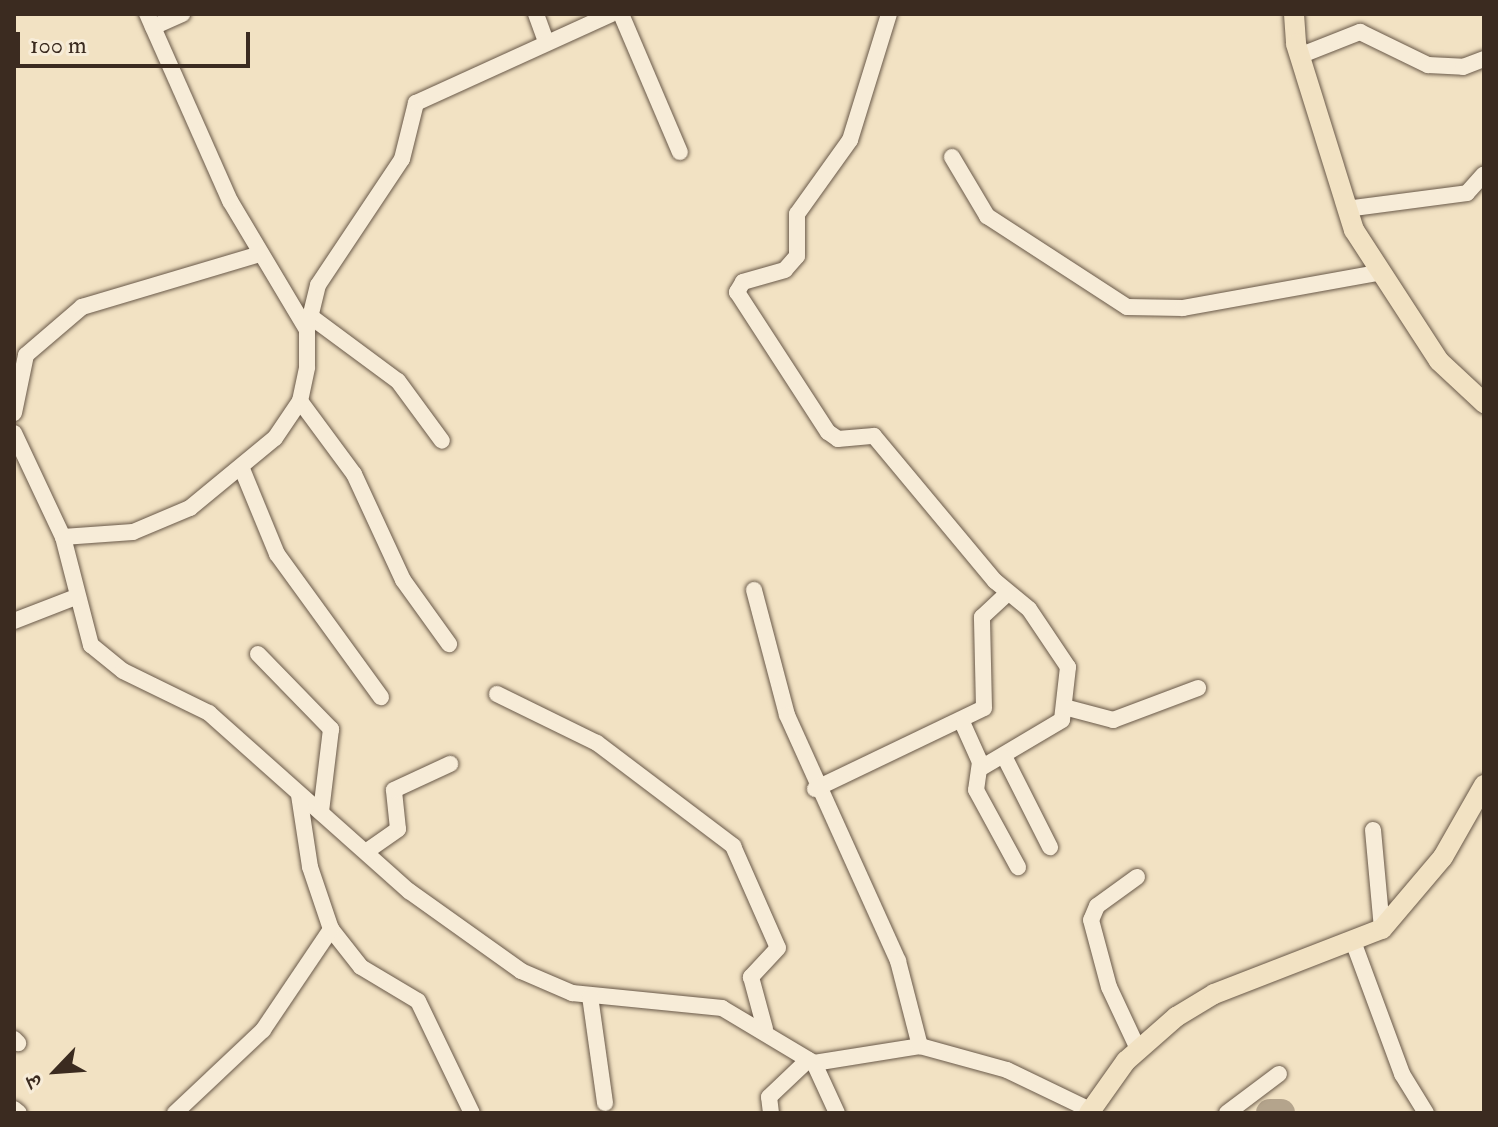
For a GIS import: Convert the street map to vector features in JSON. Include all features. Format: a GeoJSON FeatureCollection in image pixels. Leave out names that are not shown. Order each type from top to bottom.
{"type":"FeatureCollection","features":[{"type":"Feature","properties":{"kind":"main road"},"geometry":{"type":"LineString","coordinates":[[1294,14],[1299,56],[1346,209],[1377,273],[1439,361],[1484,403]]}},
{"type":"Feature","properties":{"kind":"main road"},"geometry":{"type":"LineString","coordinates":[[1090,1111],[1138,1049],[1214,994],[1354,944],[1382,929],[1443,857],[1484,785]]}},
{"type":"Feature","properties":{"kind":"street"},"geometry":{"type":"LineString","coordinates":[[182,14],[150,20],[260,254],[308,323],[398,381],[442,441]]}},
{"type":"Feature","properties":{"kind":"street"},"geometry":{"type":"LineString","coordinates":[[536,14],[545,39]]}},
{"type":"Feature","properties":{"kind":"street"},"geometry":{"type":"LineString","coordinates":[[63,537],[151,526],[242,469],[300,401],[308,323],[318,285],[402,159],[416,103],[545,39],[611,14]]}},
{"type":"Feature","properties":{"kind":"street"},"geometry":{"type":"LineString","coordinates":[[621,14],[680,152]]}},
{"type":"Feature","properties":{"kind":"street"},"geometry":{"type":"LineString","coordinates":[[889,14],[850,140],[797,214],[797,256],[785,270],[743,282],[737,292],[828,432],[838,439],[874,436],[1007,594],[1029,609],[1068,667],[1068,708],[1052,732],[981,768]]}},
{"type":"Feature","properties":{"kind":"street"},"geometry":{"type":"LineString","coordinates":[[1299,56],[1360,32],[1428,65],[1463,67],[1484,59]]}},
{"type":"Feature","properties":{"kind":"street"},"geometry":{"type":"LineString","coordinates":[[952,157],[987,216],[1127,307],[1183,308],[1377,273]]}},
{"type":"Feature","properties":{"kind":"street"},"geometry":{"type":"LineString","coordinates":[[1346,209],[1467,193],[1484,174]]}},
{"type":"Feature","properties":{"kind":"street"},"geometry":{"type":"LineString","coordinates":[[14,413],[26,355],[82,307],[260,254]]}},
{"type":"Feature","properties":{"kind":"street"},"geometry":{"type":"LineString","coordinates":[[300,401],[354,474],[403,580],[449,644]]}},
{"type":"Feature","properties":{"kind":"street"},"geometry":{"type":"LineString","coordinates":[[14,433],[63,537],[85,631],[103,658],[209,713],[409,891],[521,971],[590,996],[722,1008],[765,1029],[811,1061],[837,1113]]}},
{"type":"Feature","properties":{"kind":"street"},"geometry":{"type":"LineString","coordinates":[[242,469],[277,554],[381,697]]}},
{"type":"Feature","properties":{"kind":"street"},"geometry":{"type":"LineString","coordinates":[[754,590],[815,789],[898,961],[920,1046]]}},
{"type":"Feature","properties":{"kind":"street"},"geometry":{"type":"LineString","coordinates":[[815,789],[962,722],[987,702],[982,617],[1007,594]]}},
{"type":"Feature","properties":{"kind":"street"},"geometry":{"type":"LineString","coordinates":[[14,621],[76,597]]}},
{"type":"Feature","properties":{"kind":"street"},"geometry":{"type":"LineString","coordinates":[[258,654],[331,729],[321,812]]}},
{"type":"Feature","properties":{"kind":"street"},"geometry":{"type":"LineString","coordinates":[[1068,708],[1113,720],[1198,688]]}},
{"type":"Feature","properties":{"kind":"street"},"geometry":{"type":"LineString","coordinates":[[497,694],[597,743],[733,846],[778,948],[751,977],[765,1029]]}},
{"type":"Feature","properties":{"kind":"street"},"geometry":{"type":"LineString","coordinates":[[962,722],[981,768],[976,790],[1018,867]]}},
{"type":"Feature","properties":{"kind":"street"},"geometry":{"type":"LineString","coordinates":[[1005,758],[1050,847]]}},
{"type":"Feature","properties":{"kind":"street"},"geometry":{"type":"LineString","coordinates":[[367,851],[398,829],[394,790],[450,764]]}},
{"type":"Feature","properties":{"kind":"street"},"geometry":{"type":"LineString","coordinates":[[299,795],[310,867],[331,929],[361,967],[418,1001],[472,1113]]}},
{"type":"Feature","properties":{"kind":"street"},"geometry":{"type":"LineString","coordinates":[[1373,830],[1382,929]]}},
{"type":"Feature","properties":{"kind":"street"},"geometry":{"type":"LineString","coordinates":[[1137,877],[1097,906],[1091,920],[1109,987],[1138,1049]]}},
{"type":"Feature","properties":{"kind":"street"},"geometry":{"type":"LineString","coordinates":[[175,1113],[263,1030],[331,929]]}},
{"type":"Feature","properties":{"kind":"street"},"geometry":{"type":"LineString","coordinates":[[1354,944],[1402,1074],[1426,1113]]}},
{"type":"Feature","properties":{"kind":"street"},"geometry":{"type":"LineString","coordinates":[[590,996],[605,1103]]}},
{"type":"Feature","properties":{"kind":"street"},"geometry":{"type":"LineString","coordinates":[[771,1113],[769,1097],[811,1061],[920,1046],[1007,1070],[1090,1111]]}},
{"type":"Feature","properties":{"kind":"street"},"geometry":{"type":"LineString","coordinates":[[1227,1113],[1279,1074]]}},
{"type":"Feature","properties":{"kind":"street"},"geometry":{"type":"LineString","coordinates":[[14,1109],[19,1113]]}},
{"type":"Feature","properties":{"kind":"waterway"},"geometry":{"type":"LineString","coordinates":[[1270,1113],[1281,1113]]}}]}
